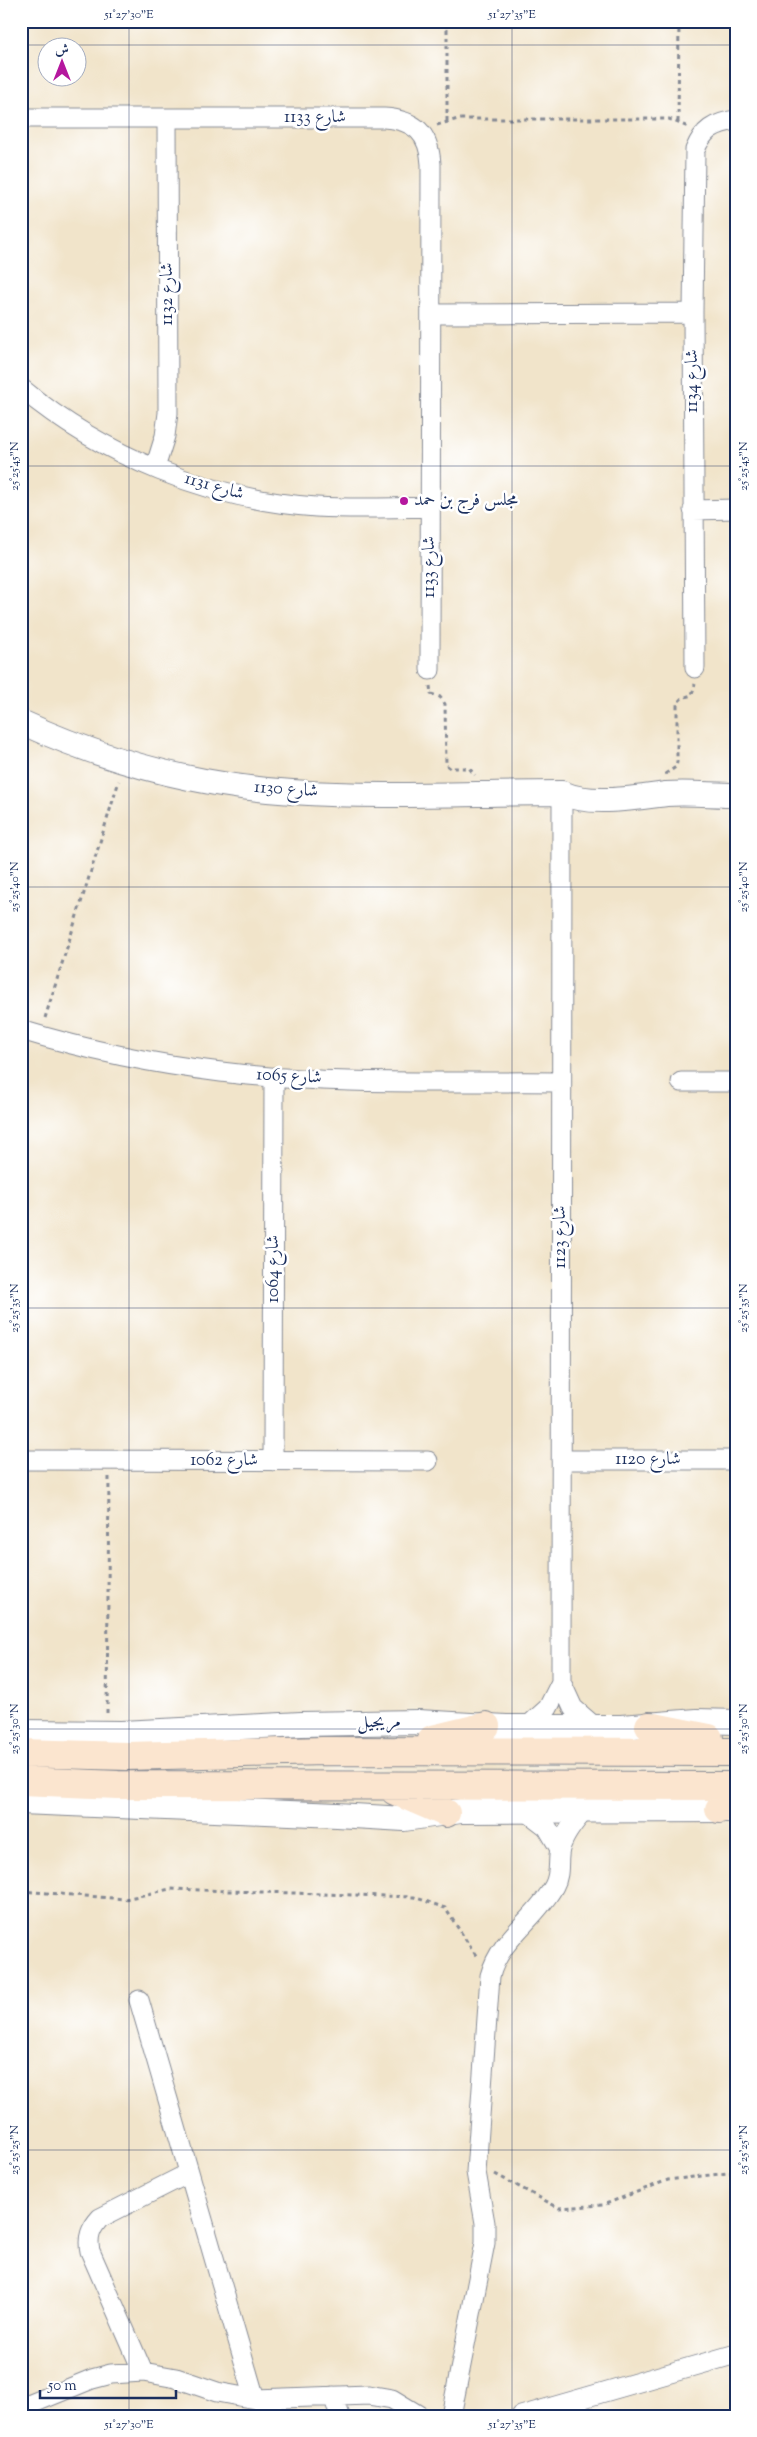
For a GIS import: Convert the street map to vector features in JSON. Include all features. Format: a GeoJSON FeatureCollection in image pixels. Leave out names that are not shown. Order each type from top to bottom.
{"type":"FeatureCollection","features":[{"type":"Feature","properties":{"kind":"main road"},"geometry":{"type":"LineString","coordinates":[[323,1751],[442,1737],[486,1726]]}},
{"type":"Feature","properties":{"kind":"main road"},"geometry":{"type":"LineString","coordinates":[[649,1726],[690,1735],[736,1740]]}},
{"type":"Feature","properties":{"kind":"main road","name":"مريجيل"},"geometry":{"type":"LineString","coordinates":[[21,1753],[127,1756],[323,1751],[736,1752]]}},
{"type":"Feature","properties":{"kind":"main road"},"geometry":{"type":"LineString","coordinates":[[21,1781],[118,1785],[736,1786]]}},
{"type":"Feature","properties":{"kind":"main road"},"geometry":{"type":"LineString","coordinates":[[385,1786],[446,1812]]}},
{"type":"Feature","properties":{"kind":"street","name":"شارع 1133"},"geometry":{"type":"LineString","coordinates":[[21,118],[399,119],[413,125],[424,136],[430,149],[431,164],[430,670]]}},
{"type":"Feature","properties":{"kind":"street","name":"شارع 1132"},"geometry":{"type":"LineString","coordinates":[[155,468],[165,436],[168,413],[167,118]]}},
{"type":"Feature","properties":{"kind":"street"},"geometry":{"type":"LineString","coordinates":[[700,137],[710,127],[736,120]]}},
{"type":"Feature","properties":{"kind":"street","name":"شارع 1134"},"geometry":{"type":"LineString","coordinates":[[695,668],[693,510],[694,162],[695,150],[700,137]]}},
{"type":"Feature","properties":{"kind":"street"},"geometry":{"type":"LineString","coordinates":[[430,314],[693,313]]}},
{"type":"Feature","properties":{"kind":"street","name":"شارع 1131"},"geometry":{"type":"LineString","coordinates":[[21,388],[90,436],[155,468],[214,489],[267,501],[316,507],[430,507]]}},
{"type":"Feature","properties":{"kind":"street"},"geometry":{"type":"LineString","coordinates":[[693,510],[736,509]]}},
{"type":"Feature","properties":{"kind":"street","name":"شارع 1130"},"geometry":{"type":"LineString","coordinates":[[21,722],[49,735],[125,762],[189,778],[292,792],[562,793],[581,798],[617,799],[647,798],[665,794],[736,795]]}},
{"type":"Feature","properties":{"kind":"street","name":"شارع 1123"},"geometry":{"type":"LineString","coordinates":[[562,793],[561,1682],[573,1708],[595,1727]]}},
{"type":"Feature","properties":{"kind":"street","name":"شارع 1065"},"geometry":{"type":"LineString","coordinates":[[21,1030],[39,1036],[163,1064],[274,1077],[336,1080],[561,1082]]}},
{"type":"Feature","properties":{"kind":"street","name":"شارع 1064"},"geometry":{"type":"LineString","coordinates":[[273,1461],[274,1077]]}},
{"type":"Feature","properties":{"kind":"street"},"geometry":{"type":"LineString","coordinates":[[681,1082],[736,1082]]}},
{"type":"Feature","properties":{"kind":"street","name":"شارع 1062"},"geometry":{"type":"LineString","coordinates":[[21,1460],[428,1461]]}},
{"type":"Feature","properties":{"kind":"street","name":"شارع 1120"},"geometry":{"type":"LineString","coordinates":[[561,1460],[736,1460]]}},
{"type":"Feature","properties":{"kind":"street","name":"شارع 1123"},"geometry":{"type":"LineString","coordinates":[[528,1726],[548,1708],[561,1682]]}},
{"type":"Feature","properties":{"kind":"street","name":"مريجيل"},"geometry":{"type":"LineString","coordinates":[[21,1732],[107,1733],[418,1722],[486,1726],[595,1727],[649,1726],[697,1721],[736,1722]]}},
{"type":"Feature","properties":{"kind":"street"},"geometry":{"type":"LineString","coordinates":[[21,1802],[343,1815],[388,1819],[404,1819],[446,1812],[730,1808]]}},
{"type":"Feature","properties":{"kind":"street"},"geometry":{"type":"LineString","coordinates":[[451,2416],[484,2243],[485,2223],[477,2185],[477,2164],[490,1976],[493,1964],[502,1948],[554,1887],[559,1870],[560,1850],[570,1829],[585,1810]]}},
{"type":"Feature","properties":{"kind":"street"},"geometry":{"type":"LineString","coordinates":[[526,1811],[547,1827],[560,1850]]}},
{"type":"Feature","properties":{"kind":"street"},"geometry":{"type":"LineString","coordinates":[[139,2000],[255,2398]]}},
{"type":"Feature","properties":{"kind":"street"},"geometry":{"type":"LineString","coordinates":[[143,2372],[90,2251],[89,2237],[100,2218],[189,2173]]}},
{"type":"Feature","properties":{"kind":"street"},"geometry":{"type":"LineString","coordinates":[[521,2416],[736,2354]]}},
{"type":"Feature","properties":{"kind":"street"},"geometry":{"type":"LineString","coordinates":[[21,2408],[92,2379],[111,2374],[143,2372],[176,2378],[217,2392],[255,2398],[369,2395],[392,2399],[420,2416]]}},
{"type":"Feature","properties":{"kind":"street"},"geometry":{"type":"LineString","coordinates":[[333,2396],[340,2416]]}},
{"type":"Feature","properties":{"kind":"path"},"geometry":{"type":"LineString","coordinates":[[447,21],[447,121]]}},
{"type":"Feature","properties":{"kind":"path"},"geometry":{"type":"LineString","coordinates":[[678,122],[679,21]]}},
{"type":"Feature","properties":{"kind":"path"},"geometry":{"type":"LineString","coordinates":[[424,136],[431,129],[447,121],[458,119],[659,119],[678,122],[700,137]]}},
{"type":"Feature","properties":{"kind":"path"},"geometry":{"type":"LineString","coordinates":[[665,794],[665,775],[676,767],[678,762],[678,703],[682,698],[694,692],[695,668]]}},
{"type":"Feature","properties":{"kind":"path"},"geometry":{"type":"LineString","coordinates":[[430,670],[430,691],[445,704],[445,762],[450,768],[469,768],[473,770],[475,793]]}},
{"type":"Feature","properties":{"kind":"path"},"geometry":{"type":"LineString","coordinates":[[39,1036],[125,762]]}},
{"type":"Feature","properties":{"kind":"path"},"geometry":{"type":"LineString","coordinates":[[107,1733],[110,1461]]}},
{"type":"Feature","properties":{"kind":"path"},"geometry":{"type":"LineString","coordinates":[[21,1891],[125,1899],[170,1889],[414,1897],[445,1908],[490,1976]]}},
{"type":"Feature","properties":{"kind":"path"},"geometry":{"type":"LineString","coordinates":[[477,2164],[559,2208],[603,2205],[668,2180],[736,2172]]}},
{"type":"Feature","properties":{"kind":"place","name":"مجلس فرج بن حمد"},"geometry":{"type":"Point","coordinates":[404,501]}}]}
